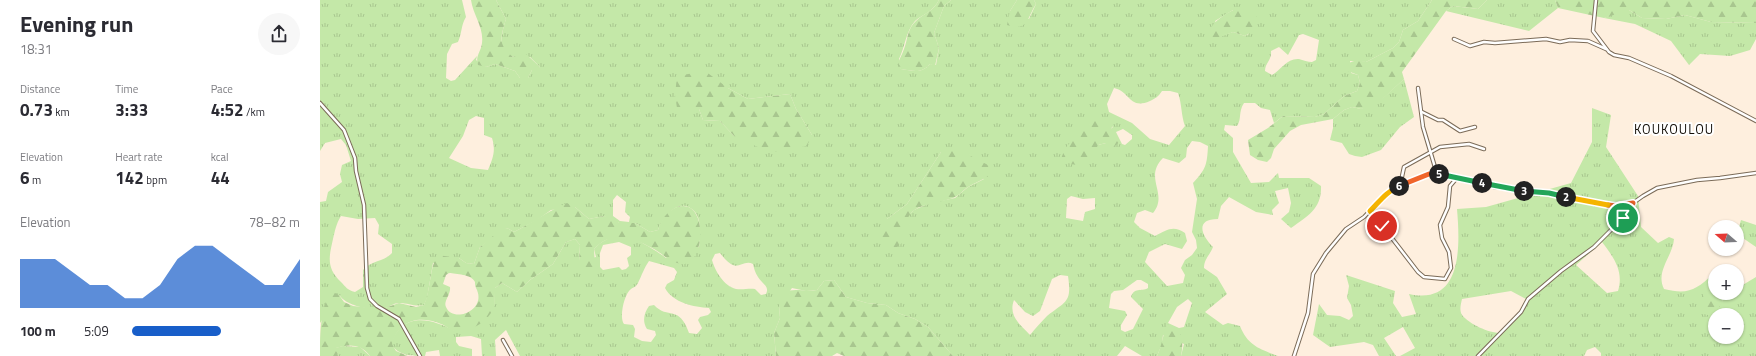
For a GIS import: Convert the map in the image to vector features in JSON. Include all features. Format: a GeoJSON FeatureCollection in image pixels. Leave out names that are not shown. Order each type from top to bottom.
{"type":"FeatureCollection","features":[{"type":"Feature","properties":{"kind":"street"},"geometry":{"type":"LineString","coordinates":[[1596,0],[1593,31],[1606,49]]}},
{"type":"Feature","properties":{"kind":"street"},"geometry":{"type":"LineString","coordinates":[[1454,39],[1470,46],[1484,42],[1495,43],[1546,39],[1560,42],[1575,40],[1592,42],[1598,47],[1606,49],[1614,54],[1630,58],[1671,76],[1756,121]]}},
{"type":"Feature","properties":{"kind":"street"},"geometry":{"type":"LineString","coordinates":[[1418,88],[1423,127],[1437,174]]}},
{"type":"Feature","properties":{"kind":"street"},"geometry":{"type":"LineString","coordinates":[[320,103],[344,130],[355,158],[364,205],[367,288],[370,299],[388,314],[399,319],[420,356]]}},
{"type":"Feature","properties":{"kind":"street"},"geometry":{"type":"LineString","coordinates":[[1421,112],[1438,120],[1443,120],[1460,131],[1475,127]]}},
{"type":"Feature","properties":{"kind":"street"},"geometry":{"type":"LineString","coordinates":[[1400,186],[1404,167],[1440,147],[1469,144],[1484,149]]}},
{"type":"Feature","properties":{"kind":"street"},"geometry":{"type":"LineString","coordinates":[[1294,356],[1308,314],[1313,274],[1322,258],[1346,229],[1370,211],[1389,191],[1429,174],[1437,174],[1526,192],[1549,193],[1558,196],[1616,206],[1633,203],[1657,188],[1697,180],[1756,173]]}},
{"type":"Feature","properties":{"kind":"street"},"geometry":{"type":"LineString","coordinates":[[1370,211],[1418,272],[1424,277],[1445,279],[1452,268],[1450,252],[1442,238],[1440,225],[1448,207],[1450,186],[1456,179]]}},
{"type":"Feature","properties":{"kind":"street"},"geometry":{"type":"LineString","coordinates":[[1478,356],[1521,312],[1528,299],[1561,271],[1594,247],[1623,218],[1633,203]]}},
{"type":"Feature","properties":{"kind":"street"},"geometry":{"type":"LineString","coordinates":[[502,340],[512,356]]}},
{"type":"Feature","properties":{"kind":"green space"},"geometry":{"type":"Polygon","coordinates":[[[320,0],[462,0],[466,17],[458,42],[452,44],[447,54],[446,78],[451,81],[455,80],[477,56],[476,60],[486,67],[495,64],[515,71],[520,78],[528,78],[532,70],[540,67],[530,57],[514,57],[508,55],[505,51],[502,36],[506,19],[496,0],[939,0],[934,7],[912,25],[899,59],[901,69],[920,71],[930,64],[936,65],[939,48],[934,33],[944,6],[951,0],[1017,0],[1010,11],[1029,19],[1036,4],[1034,0],[1432,0],[1418,21],[1403,30],[1399,42],[1393,48],[1366,62],[1350,61],[1351,73],[1358,75],[1360,83],[1357,91],[1344,96],[1324,114],[1315,117],[1283,116],[1274,123],[1270,110],[1261,108],[1255,103],[1244,103],[1237,126],[1225,125],[1224,130],[1233,138],[1233,152],[1251,183],[1269,182],[1278,173],[1279,178],[1309,178],[1321,186],[1321,194],[1313,211],[1291,228],[1281,219],[1289,212],[1291,203],[1288,188],[1275,191],[1279,203],[1272,210],[1273,215],[1256,212],[1229,197],[1221,206],[1218,219],[1206,222],[1202,228],[1205,238],[1213,247],[1206,260],[1204,268],[1217,277],[1227,294],[1205,312],[1223,325],[1228,323],[1240,326],[1243,333],[1255,346],[1278,356],[1181,356],[1184,344],[1163,335],[1162,344],[1157,356],[1142,356],[1125,346],[1117,356],[953,356],[928,327],[915,319],[898,313],[886,305],[867,303],[846,297],[834,280],[824,281],[817,290],[806,291],[792,288],[779,306],[780,318],[774,333],[776,356],[520,356],[506,330],[495,340],[496,356],[482,356],[481,339],[471,336],[456,337],[456,342],[459,346],[472,349],[472,356],[440,356],[439,350],[426,352],[425,356],[415,356],[398,351],[391,344],[396,333],[402,326],[418,320],[436,323],[455,331],[494,306],[495,288],[502,283],[517,292],[530,280],[553,264],[566,242],[575,239],[580,245],[579,261],[596,257],[594,249],[606,239],[618,235],[627,236],[638,241],[666,258],[699,247],[699,220],[695,212],[690,207],[678,207],[673,209],[668,214],[658,230],[650,232],[635,223],[619,223],[604,216],[589,219],[575,207],[551,210],[537,220],[514,232],[507,228],[480,247],[474,264],[466,263],[459,258],[433,263],[427,298],[424,305],[417,306],[399,303],[382,309],[370,309],[352,305],[339,295],[320,323],[320,202],[326,201],[328,192],[342,182],[340,174],[342,165],[351,161],[346,145],[341,139],[325,143],[320,151],[320,0]],[[1233,10],[1215,21],[1224,35],[1233,32],[1245,36],[1249,34],[1233,10]],[[1303,34],[1299,35],[1288,55],[1279,47],[1271,51],[1265,68],[1265,71],[1272,75],[1291,60],[1299,59],[1312,62],[1316,60],[1319,40],[1303,34]],[[728,88],[699,109],[703,120],[720,121],[734,136],[812,135],[796,109],[790,94],[748,99],[728,88]],[[1114,88],[1107,104],[1109,112],[1132,123],[1150,139],[1169,145],[1185,126],[1178,93],[1162,91],[1152,100],[1138,103],[1134,102],[1120,90],[1114,88]],[[476,116],[469,120],[463,136],[449,158],[471,168],[488,170],[493,158],[494,147],[492,138],[484,135],[484,118],[476,116]],[[1113,126],[1098,145],[1106,143],[1113,126]],[[1123,129],[1116,132],[1122,144],[1125,145],[1132,139],[1132,135],[1123,129]],[[1192,141],[1187,148],[1186,157],[1179,163],[1163,158],[1157,165],[1155,179],[1158,193],[1157,206],[1153,213],[1145,210],[1137,213],[1134,222],[1140,228],[1155,236],[1170,229],[1177,229],[1185,233],[1187,241],[1182,249],[1165,244],[1149,252],[1145,262],[1167,286],[1183,283],[1185,275],[1181,268],[1185,260],[1192,255],[1197,248],[1196,240],[1192,232],[1197,199],[1193,183],[1201,174],[1205,166],[1208,146],[1200,142],[1192,141]],[[941,152],[907,204],[887,219],[904,224],[908,216],[914,210],[930,203],[955,198],[968,187],[984,179],[941,152]],[[617,195],[613,200],[613,216],[620,221],[629,222],[630,217],[625,212],[626,202],[617,195]],[[1071,196],[1067,199],[1066,218],[1083,221],[1085,212],[1095,209],[1095,198],[1083,199],[1071,196]],[[341,216],[330,251],[331,267],[336,277],[346,287],[355,292],[363,287],[363,270],[370,264],[389,256],[392,253],[392,244],[378,234],[379,225],[375,218],[358,219],[341,216]],[[619,242],[603,245],[600,253],[600,267],[603,270],[619,267],[622,270],[626,269],[629,266],[627,258],[631,255],[631,247],[619,242]],[[720,253],[715,254],[712,260],[721,278],[728,285],[736,289],[755,289],[761,295],[766,294],[767,289],[757,275],[753,264],[747,263],[735,266],[727,261],[720,253]],[[649,261],[637,284],[628,292],[626,296],[622,317],[624,324],[633,325],[635,329],[634,337],[642,341],[651,342],[656,335],[655,331],[647,329],[645,326],[645,314],[649,306],[654,305],[664,312],[677,315],[685,324],[689,333],[697,334],[702,328],[698,320],[700,317],[708,315],[711,312],[709,308],[697,307],[678,301],[669,293],[665,288],[667,284],[674,280],[677,272],[674,268],[649,261]],[[1060,275],[1052,279],[1040,311],[1033,316],[1025,312],[1014,300],[1014,315],[1030,335],[1047,316],[1063,304],[1068,297],[1068,276],[1060,275]],[[1137,280],[1123,290],[1114,291],[1111,294],[1109,308],[1125,311],[1127,315],[1121,325],[1121,330],[1125,332],[1133,329],[1143,309],[1131,297],[1132,294],[1136,291],[1148,288],[1148,284],[1141,280],[1137,280]],[[1188,299],[1177,307],[1168,323],[1179,328],[1184,327],[1192,303],[1188,299]]]}},
{"type":"Feature","properties":{"kind":"green space"},"geometry":{"type":"Polygon","coordinates":[[[471,0],[496,0],[506,19],[502,35],[502,44],[504,48],[513,57],[526,54],[540,67],[537,70],[532,70],[528,78],[520,78],[515,71],[495,64],[486,67],[478,65],[477,59],[482,43],[482,37],[480,26],[471,0]]]}},
{"type":"Feature","properties":{"kind":"green space"},"geometry":{"type":"Polygon","coordinates":[[[939,0],[951,0],[944,6],[934,33],[939,48],[935,66],[930,64],[920,71],[901,69],[898,64],[911,27],[919,18],[934,7],[939,0]]]}},
{"type":"Feature","properties":{"kind":"green space"},"geometry":{"type":"Polygon","coordinates":[[[1017,0],[1034,0],[1036,4],[1026,22],[1019,27],[1014,27],[1007,25],[1010,11],[1017,0]]]}},
{"type":"Feature","properties":{"kind":"green space"},"geometry":{"type":"Polygon","coordinates":[[[1432,0],[1487,0],[1478,9],[1453,6],[1446,11],[1402,72],[1404,79],[1375,106],[1361,109],[1352,107],[1344,110],[1333,119],[1301,125],[1290,131],[1274,149],[1271,158],[1267,162],[1258,160],[1250,155],[1248,140],[1268,128],[1283,116],[1315,117],[1324,114],[1344,96],[1357,91],[1360,83],[1358,75],[1345,70],[1343,65],[1357,60],[1366,62],[1393,48],[1399,42],[1403,30],[1418,21],[1432,0]]]}},
{"type":"Feature","properties":{"kind":"green space"},"geometry":{"type":"Polygon","coordinates":[[[1487,0],[1555,0],[1558,8],[1529,31],[1446,11],[1453,6],[1478,9],[1487,0]]]}},
{"type":"Feature","properties":{"kind":"green space"},"geometry":{"type":"Polygon","coordinates":[[[1555,0],[1756,0],[1756,23],[1711,22],[1685,15],[1666,19],[1642,18],[1629,10],[1604,18],[1558,8],[1555,0]]]}},
{"type":"Feature","properties":{"kind":"green space"},"geometry":{"type":"Polygon","coordinates":[[[1241,6],[1256,12],[1257,23],[1254,29],[1245,36],[1233,32],[1213,40],[1209,39],[1209,33],[1215,23],[1225,15],[1241,6]]]}},
{"type":"Feature","properties":{"kind":"green space"},"geometry":{"type":"Polygon","coordinates":[[[1625,10],[1629,10],[1642,18],[1666,19],[1685,15],[1711,22],[1756,23],[1756,39],[1750,50],[1730,56],[1700,54],[1689,65],[1671,41],[1635,24],[1604,18],[1625,10]]]}},
{"type":"Feature","properties":{"kind":"green space"},"geometry":{"type":"Polygon","coordinates":[[[705,71],[728,88],[748,99],[790,94],[796,109],[812,135],[807,146],[774,152],[760,148],[734,136],[720,121],[703,120],[699,109],[677,108],[675,95],[677,76],[705,71]]]}},
{"type":"Feature","properties":{"kind":"green space"},"geometry":{"type":"Polygon","coordinates":[[[1404,79],[1414,117],[1400,127],[1381,150],[1362,157],[1355,156],[1349,154],[1342,143],[1330,140],[1333,128],[1333,119],[1344,110],[1352,107],[1361,109],[1383,98],[1404,79]]]}},
{"type":"Feature","properties":{"kind":"green space"},"geometry":{"type":"Polygon","coordinates":[[[1592,108],[1611,115],[1606,147],[1638,196],[1641,227],[1658,243],[1669,237],[1674,239],[1663,270],[1662,282],[1664,289],[1672,291],[1691,290],[1708,279],[1708,300],[1721,300],[1723,302],[1722,300],[1744,300],[1744,284],[1756,277],[1756,356],[1601,356],[1601,353],[1595,347],[1587,350],[1584,356],[1400,356],[1415,348],[1403,327],[1384,338],[1396,356],[1379,356],[1373,345],[1364,342],[1330,347],[1313,335],[1319,304],[1327,315],[1340,316],[1349,320],[1353,316],[1351,305],[1347,298],[1349,286],[1346,275],[1395,291],[1393,303],[1402,317],[1416,314],[1409,294],[1427,295],[1440,291],[1449,282],[1454,270],[1458,239],[1457,209],[1486,207],[1571,183],[1592,142],[1592,108]],[[1602,242],[1576,265],[1607,293],[1618,291],[1620,284],[1617,265],[1602,242]],[[1511,291],[1462,299],[1460,307],[1462,315],[1469,322],[1495,333],[1500,333],[1518,315],[1526,299],[1511,291]]]}},
{"type":"Feature","properties":{"kind":"green space"},"geometry":{"type":"Polygon","coordinates":[[[1091,116],[1097,117],[1109,124],[1119,142],[1113,148],[1106,143],[1098,145],[1090,161],[1084,167],[1060,161],[1065,149],[1091,116]]]}},
{"type":"Feature","properties":{"kind":"green space"},"geometry":{"type":"Polygon","coordinates":[[[949,149],[957,149],[988,165],[991,173],[955,197],[917,208],[908,219],[903,242],[896,248],[888,248],[881,243],[880,234],[882,226],[887,219],[907,204],[941,152],[949,149]]]}},
{"type":"Feature","properties":{"kind":"green space"},"geometry":{"type":"Polygon","coordinates":[[[567,203],[575,207],[589,219],[604,216],[612,217],[619,223],[635,223],[650,232],[658,230],[667,213],[677,207],[687,207],[695,212],[699,221],[699,245],[695,255],[689,262],[681,264],[644,244],[629,238],[615,237],[607,239],[594,249],[595,266],[590,273],[583,269],[579,261],[580,245],[575,239],[566,242],[553,264],[530,280],[517,292],[502,283],[495,288],[494,307],[483,322],[472,328],[454,331],[433,321],[418,320],[405,325],[400,329],[392,344],[396,351],[408,356],[370,356],[359,347],[346,346],[336,348],[338,356],[320,356],[323,314],[327,298],[331,291],[339,295],[344,302],[353,306],[382,309],[399,303],[416,307],[424,305],[428,293],[434,261],[437,255],[459,258],[466,263],[474,264],[480,247],[499,231],[507,228],[514,232],[567,203]],[[449,273],[446,275],[443,284],[450,287],[445,305],[450,312],[455,314],[468,312],[474,308],[477,303],[478,296],[475,282],[470,277],[449,273]]]}},
{"type":"Feature","properties":{"kind":"green space"},"geometry":{"type":"Polygon","coordinates":[[[1744,221],[1756,225],[1756,247],[1744,239],[1744,221]]]}},
{"type":"Feature","properties":{"kind":"green space"},"geometry":{"type":"Polygon","coordinates":[[[834,280],[846,297],[867,303],[886,305],[898,313],[915,319],[928,327],[953,356],[844,356],[837,353],[832,356],[776,356],[774,333],[780,318],[779,306],[782,293],[791,290],[817,290],[824,281],[834,280]]]}},
{"type":"Feature","properties":{"kind":"green space"},"geometry":{"type":"Polygon","coordinates":[[[1708,287],[1708,300],[1722,300],[1723,302],[1718,308],[1708,308],[1708,315],[1704,314],[1701,303],[1703,294],[1708,287]]]}},
{"type":"Feature","properties":{"kind":"green space"},"geometry":{"type":"Polygon","coordinates":[[[1167,324],[1179,332],[1182,341],[1181,356],[1157,356],[1167,324]]]}},
{"type":"Feature","properties":{"kind":"green space"},"geometry":{"type":"Polygon","coordinates":[[[343,346],[360,347],[370,356],[338,356],[335,348],[343,346]]]}},
{"type":"Feature","properties":{"kind":"district","name":"KOUKOULOU"},"geometry":{"type":"Point","coordinates":[1674,129]}},
{"type":"Feature","properties":{"kind":"route"},"geometry":{"type":"LineString","coordinates":[[1382,226],[1370,211],[1381,198],[1389,191],[1397,187],[1429,174],[1437,174],[1494,187],[1504,187],[1526,192],[1536,191],[1549,193],[1558,196],[1616,206],[1633,203],[1623,218]]}}]}
